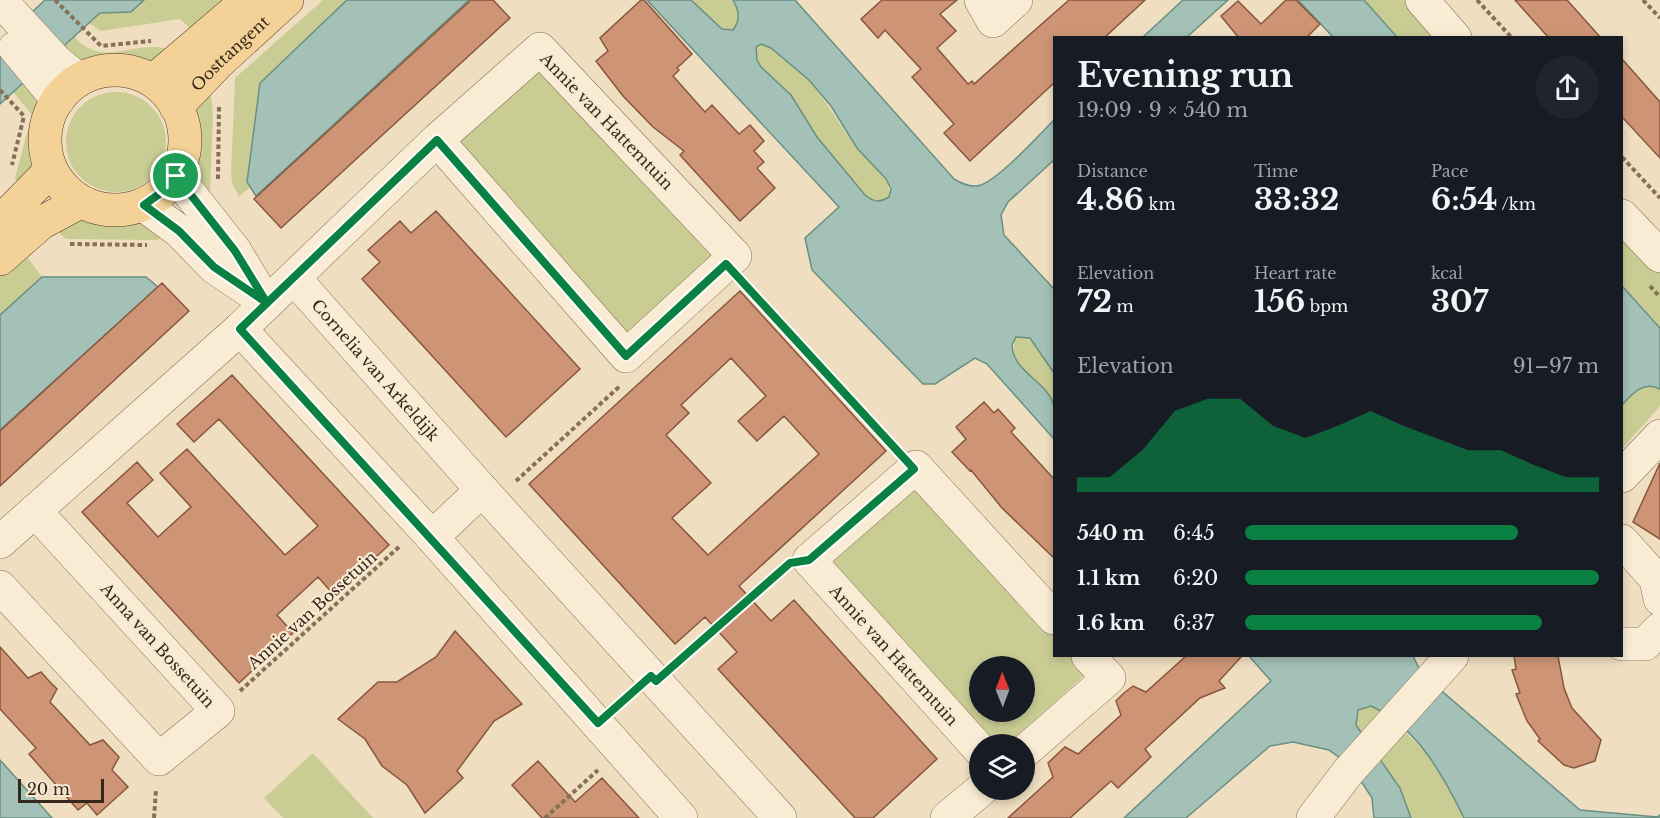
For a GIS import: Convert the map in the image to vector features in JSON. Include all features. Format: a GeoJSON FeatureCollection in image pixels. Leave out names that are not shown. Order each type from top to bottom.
{"type":"FeatureCollection","features":[{"type":"Feature","properties":{"kind":"main road","name":"Oosttangent"},"geometry":{"type":"LineString","coordinates":[[153,81],[248,0]]}},
{"type":"Feature","properties":{"kind":"main road","name":"Oosttangent"},"geometry":{"type":"LineString","coordinates":[[176,106],[218,63],[287,0]]}},
{"type":"Feature","properties":{"kind":"main road"},"geometry":{"type":"LineString","coordinates":[[107,70],[129,71],[153,81],[167,93],[176,106],[185,133],[184,155],[176,176],[162,192],[144,205],[123,211],[101,210],[80,202],[63,188],[51,170],[44,149],[45,126],[58,79],[107,70]]}},
{"type":"Feature","properties":{"kind":"main road"},"geometry":{"type":"LineString","coordinates":[[0,222],[51,170]]}},
{"type":"Feature","properties":{"kind":"main road"},"geometry":{"type":"LineString","coordinates":[[0,259],[41,223],[80,202]]}},
{"type":"Feature","properties":{"kind":"street"},"geometry":{"type":"LineString","coordinates":[[981,0],[993,21],[1016,0]]}},
{"type":"Feature","properties":{"kind":"street"},"geometry":{"type":"LineString","coordinates":[[1422,0],[1453,36]]}},
{"type":"Feature","properties":{"kind":"street"},"geometry":{"type":"LineString","coordinates":[[5,22],[58,79]]}},
{"type":"Feature","properties":{"kind":"street","name":"Annie van Hattemtuin"},"geometry":{"type":"LineString","coordinates":[[294,278],[437,140],[540,49],[735,256],[726,264]]}},
{"type":"Feature","properties":{"kind":"street"},"geometry":{"type":"LineString","coordinates":[[437,140],[626,356],[726,264]]}},
{"type":"Feature","properties":{"kind":"street"},"geometry":{"type":"LineString","coordinates":[[176,176],[235,251],[267,303]]}},
{"type":"Feature","properties":{"kind":"street"},"geometry":{"type":"LineString","coordinates":[[144,205],[179,231],[214,267],[267,303]]}},
{"type":"Feature","properties":{"kind":"street"},"geometry":{"type":"LineString","coordinates":[[1623,217],[1660,256]]}},
{"type":"Feature","properties":{"kind":"street"},"geometry":{"type":"LineString","coordinates":[[0,542],[240,329],[294,278]]}},
{"type":"Feature","properties":{"kind":"street","name":"Cornelia van Arkeldijk"},"geometry":{"type":"LineString","coordinates":[[294,278],[780,818]]}},
{"type":"Feature","properties":{"kind":"street"},"geometry":{"type":"LineString","coordinates":[[240,329],[427,532],[681,818]]}},
{"type":"Feature","properties":{"kind":"street"},"geometry":{"type":"LineString","coordinates":[[1623,476],[1660,436]]}},
{"type":"Feature","properties":{"kind":"street"},"geometry":{"type":"LineString","coordinates":[[809,560],[916,467],[1053,617]]}},
{"type":"Feature","properties":{"kind":"street"},"geometry":{"type":"LineString","coordinates":[[427,532],[488,496]]}},
{"type":"Feature","properties":{"kind":"street","name":"Anna van Bossetuin"},"geometry":{"type":"LineString","coordinates":[[0,587],[159,759],[218,711],[35,511]]}},
{"type":"Feature","properties":{"kind":"street"},"geometry":{"type":"LineString","coordinates":[[1623,542],[1656,579],[1660,599]]}},
{"type":"Feature","properties":{"kind":"street","name":"Annie van Hattemtuin"},"geometry":{"type":"LineString","coordinates":[[809,560],[969,738]]}},
{"type":"Feature","properties":{"kind":"street"},"geometry":{"type":"LineString","coordinates":[[1623,644],[1645,644],[1660,629]]}},
{"type":"Feature","properties":{"kind":"street"},"geometry":{"type":"LineString","coordinates":[[1035,742],[1109,678],[1089,657]]}},
{"type":"Feature","properties":{"kind":"street"},"geometry":{"type":"LineString","coordinates":[[1313,818],[1348,772],[1443,665]]}},
{"type":"Feature","properties":{"kind":"street"},"geometry":{"type":"LineString","coordinates":[[947,818],[969,799]]}},
{"type":"Feature","properties":{"kind":"path"},"geometry":{"type":"LineString","coordinates":[[55,0],[83,31],[101,46],[157,40]]}},
{"type":"Feature","properties":{"kind":"path"},"geometry":{"type":"LineString","coordinates":[[1477,0],[1510,36]]}},
{"type":"Feature","properties":{"kind":"path"},"geometry":{"type":"LineString","coordinates":[[1643,0],[1660,18]]}},
{"type":"Feature","properties":{"kind":"path"},"geometry":{"type":"LineString","coordinates":[[0,90],[24,116],[10,174]]}},
{"type":"Feature","properties":{"kind":"path"},"geometry":{"type":"LineString","coordinates":[[218,185],[219,98]]}},
{"type":"Feature","properties":{"kind":"path"},"geometry":{"type":"LineString","coordinates":[[1623,158],[1660,198]]}},
{"type":"Feature","properties":{"kind":"path"},"geometry":{"type":"LineString","coordinates":[[58,243],[151,246]]}},
{"type":"Feature","properties":{"kind":"path"},"geometry":{"type":"LineString","coordinates":[[726,264],[914,469]]}},
{"type":"Feature","properties":{"kind":"path"},"geometry":{"type":"LineString","coordinates":[[488,496],[626,381],[626,356]]}},
{"type":"Feature","properties":{"kind":"path","name":"Annie van Bossetuin"},"geometry":{"type":"LineString","coordinates":[[218,711],[427,532]]}},
{"type":"Feature","properties":{"kind":"path"},"geometry":{"type":"LineString","coordinates":[[656,681],[790,563],[809,560]]}},
{"type":"Feature","properties":{"kind":"path"},"geometry":{"type":"LineString","coordinates":[[545,818],[619,749]]}},
{"type":"Feature","properties":{"kind":"green space"},"geometry":{"type":"Polygon","coordinates":[[[144,0],[232,0],[194,32],[180,19],[101,31],[89,23],[100,13],[131,12],[144,0]]]}},
{"type":"Feature","properties":{"kind":"green space"},"geometry":{"type":"Polygon","coordinates":[[[323,0],[347,0],[260,83],[249,188],[239,197],[232,183],[231,173],[235,78],[323,0]]]}},
{"type":"Feature","properties":{"kind":"green space"},"geometry":{"type":"Polygon","coordinates":[[[691,0],[733,0],[738,15],[733,30],[722,29],[691,0]]]}},
{"type":"Feature","properties":{"kind":"green space"},"geometry":{"type":"Polygon","coordinates":[[[1364,0],[1413,0],[1446,36],[1396,36],[1364,0]]]}},
{"type":"Feature","properties":{"kind":"green space"},"geometry":{"type":"Polygon","coordinates":[[[74,36],[85,46],[96,51],[118,52],[156,47],[169,49],[158,63],[116,59],[77,60],[60,49],[74,36]]]}},
{"type":"Feature","properties":{"kind":"green space"},"geometry":{"type":"Polygon","coordinates":[[[762,43],[792,63],[816,89],[857,148],[884,177],[889,197],[877,201],[865,195],[817,137],[791,95],[757,61],[756,47],[762,43]]]}},
{"type":"Feature","properties":{"kind":"green space"},"geometry":{"type":"Polygon","coordinates":[[[540,67],[716,259],[629,338],[454,146],[540,67]]]}},
{"type":"Feature","properties":{"kind":"green space"},"geometry":{"type":"Polygon","coordinates":[[[27,79],[38,96],[34,165],[17,185],[15,177],[32,115],[13,92],[27,79]]]}},
{"type":"Feature","properties":{"kind":"green space"},"geometry":{"type":"Polygon","coordinates":[[[116,92],[144,100],[158,114],[166,142],[158,170],[144,184],[116,192],[88,184],[74,170],[66,142],[74,114],[88,100],[116,92]]]}},
{"type":"Feature","properties":{"kind":"green space"},"geometry":{"type":"Polygon","coordinates":[[[211,95],[213,113],[210,193],[190,181],[196,110],[199,100],[211,95]]]}},
{"type":"Feature","properties":{"kind":"green space"},"geometry":{"type":"Polygon","coordinates":[[[83,218],[145,221],[165,234],[158,240],[66,239],[55,229],[83,218]]]}},
{"type":"Feature","properties":{"kind":"green space"},"geometry":{"type":"Polygon","coordinates":[[[1623,230],[1660,271],[1660,328],[1623,287],[1623,230]]]}},
{"type":"Feature","properties":{"kind":"green space"},"geometry":{"type":"Polygon","coordinates":[[[23,251],[42,277],[0,315],[0,272],[23,251]]]}},
{"type":"Feature","properties":{"kind":"green space"},"geometry":{"type":"Polygon","coordinates":[[[1016,337],[1030,338],[1053,372],[1053,403],[1019,364],[1014,346],[1016,337]]]}},
{"type":"Feature","properties":{"kind":"green space"},"geometry":{"type":"Polygon","coordinates":[[[1654,386],[1660,389],[1660,406],[1623,448],[1623,404],[1637,389],[1654,386]]]}},
{"type":"Feature","properties":{"kind":"green space"},"geometry":{"type":"Polygon","coordinates":[[[913,477],[1053,630],[1053,657],[1078,657],[1090,670],[1035,721],[1035,656],[969,656],[969,713],[826,557],[913,477]]]}},
{"type":"Feature","properties":{"kind":"green space"},"geometry":{"type":"Polygon","coordinates":[[[1371,706],[1386,714],[1364,739],[1356,722],[1356,714],[1362,707],[1371,706]]]}},
{"type":"Feature","properties":{"kind":"green space"},"geometry":{"type":"Polygon","coordinates":[[[977,722],[1034,722],[1021,734],[988,734],[977,722]]]}},
{"type":"Feature","properties":{"kind":"green space"},"geometry":{"type":"Polygon","coordinates":[[[1398,724],[1439,767],[1464,818],[1411,818],[1400,788],[1374,752],[1398,724]]]}},
{"type":"Feature","properties":{"kind":"green space"},"geometry":{"type":"Polygon","coordinates":[[[313,753],[373,818],[283,818],[264,798],[313,753]]]}},
{"type":"Feature","properties":{"kind":"water"},"geometry":{"type":"Polygon","coordinates":[[[45,0],[144,0],[131,12],[100,13],[0,104],[0,42],[45,0]]]}},
{"type":"Feature","properties":{"kind":"water"},"geometry":{"type":"Polygon","coordinates":[[[347,0],[469,0],[256,196],[247,182],[260,83],[347,0]]]}},
{"type":"Feature","properties":{"kind":"water"},"geometry":{"type":"Polygon","coordinates":[[[647,0],[691,0],[722,29],[733,30],[738,15],[733,0],[795,0],[954,179],[967,185],[981,185],[989,181],[1019,156],[1053,121],[1053,161],[1008,202],[1001,215],[1004,235],[1053,288],[1053,372],[1030,338],[1016,337],[1012,345],[1018,363],[1051,397],[1053,438],[987,364],[975,358],[935,384],[923,384],[812,270],[805,238],[839,207],[647,0]],[[761,44],[756,47],[757,60],[761,67],[791,95],[817,137],[865,195],[877,201],[889,197],[891,189],[886,179],[857,148],[831,106],[809,80],[771,48],[761,44]]]}},
{"type":"Feature","properties":{"kind":"water"},"geometry":{"type":"Polygon","coordinates":[[[1183,0],[1228,0],[1188,36],[1144,36],[1183,0]]]}},
{"type":"Feature","properties":{"kind":"water"},"geometry":{"type":"Polygon","coordinates":[[[1298,0],[1364,0],[1396,36],[1332,36],[1298,0]]]}},
{"type":"Feature","properties":{"kind":"water"},"geometry":{"type":"Polygon","coordinates":[[[42,277],[146,277],[158,287],[0,430],[0,315],[42,277]]]}},
{"type":"Feature","properties":{"kind":"water"},"geometry":{"type":"Polygon","coordinates":[[[1623,287],[1660,328],[1660,389],[1649,386],[1634,393],[1623,404],[1623,287]]]}},
{"type":"Feature","properties":{"kind":"water"},"geometry":{"type":"Polygon","coordinates":[[[1250,657],[1414,657],[1422,674],[1580,810],[1657,817],[1660,815],[1660,818],[1464,818],[1447,785],[1415,739],[1402,726],[1371,706],[1358,710],[1356,725],[1400,788],[1411,818],[1374,818],[1372,798],[1352,767],[1329,750],[1293,742],[1270,746],[1186,818],[1124,818],[1271,681],[1250,657]]]}},
{"type":"Feature","properties":{"kind":"water"},"geometry":{"type":"Polygon","coordinates":[[[0,760],[52,818],[0,818],[0,760]]]}},
{"type":"Feature","properties":{"kind":"building"},"geometry":{"type":"Polygon","coordinates":[[[471,0],[493,0],[510,18],[281,228],[254,199],[471,0]]]}},
{"type":"Feature","properties":{"kind":"building"},"geometry":{"type":"Polygon","coordinates":[[[641,0],[644,0],[692,54],[677,68],[679,70],[673,76],[705,112],[712,105],[739,134],[750,125],[764,141],[754,151],[764,162],[757,168],[775,188],[740,221],[680,155],[684,151],[653,127],[623,96],[596,61],[608,51],[600,38],[641,0]]]}},
{"type":"Feature","properties":{"kind":"building"},"geometry":{"type":"Polygon","coordinates":[[[882,0],[957,0],[940,14],[956,31],[937,48],[968,84],[972,81],[974,84],[1069,0],[1145,0],[1106,36],[1053,36],[1053,84],[970,161],[944,133],[954,124],[912,77],[921,69],[885,30],[878,38],[861,19],[882,0]]]}},
{"type":"Feature","properties":{"kind":"building"},"geometry":{"type":"Polygon","coordinates":[[[1286,0],[1296,0],[1320,24],[1308,36],[1237,36],[1221,16],[1238,1],[1261,24],[1286,0]]]}},
{"type":"Feature","properties":{"kind":"building"},"geometry":{"type":"Polygon","coordinates":[[[1515,0],[1567,0],[1599,36],[1547,36],[1515,0]]]}},
{"type":"Feature","properties":{"kind":"building"},"geometry":{"type":"Polygon","coordinates":[[[1623,60],[1660,102],[1660,158],[1623,118],[1623,60]]]}},
{"type":"Feature","properties":{"kind":"building"},"geometry":{"type":"Polygon","coordinates":[[[436,211],[580,369],[506,437],[362,279],[380,262],[368,250],[400,221],[411,233],[436,211]]]}},
{"type":"Feature","properties":{"kind":"building"},"geometry":{"type":"Polygon","coordinates":[[[162,283],[189,311],[0,486],[0,431],[162,283]]]}},
{"type":"Feature","properties":{"kind":"building"},"geometry":{"type":"Polygon","coordinates":[[[740,291],[886,451],[739,586],[771,621],[794,600],[937,759],[873,818],[855,818],[718,669],[737,652],[705,617],[675,644],[529,484],[740,291]],[[731,358],[681,405],[689,413],[666,435],[711,483],[672,518],[708,555],[819,454],[784,416],[757,441],[738,421],[766,396],[731,358]]]}},
{"type":"Feature","properties":{"kind":"building"},"geometry":{"type":"Polygon","coordinates":[[[232,375],[389,545],[334,595],[318,577],[277,615],[293,633],[239,683],[82,512],[137,462],[153,480],[127,503],[158,537],[191,507],[160,473],[187,449],[285,555],[318,526],[219,419],[194,442],[177,424],[232,375]]]}},
{"type":"Feature","properties":{"kind":"building"},"geometry":{"type":"Polygon","coordinates":[[[984,402],[994,413],[998,409],[1015,428],[1011,432],[1053,478],[1053,557],[1002,508],[971,470],[952,452],[966,439],[956,427],[984,402]]]}},
{"type":"Feature","properties":{"kind":"building"},"geometry":{"type":"Polygon","coordinates":[[[1660,463],[1660,539],[1633,522],[1660,463]]]}},
{"type":"Feature","properties":{"kind":"building"},"geometry":{"type":"Polygon","coordinates":[[[455,631],[522,704],[494,721],[457,771],[463,778],[425,813],[407,785],[382,766],[365,739],[338,719],[378,682],[397,682],[436,657],[455,631]]]}},
{"type":"Feature","properties":{"kind":"building"},"geometry":{"type":"Polygon","coordinates":[[[0,647],[28,678],[41,672],[57,689],[50,702],[90,745],[103,740],[119,757],[112,770],[128,787],[97,815],[87,803],[78,810],[29,754],[36,748],[0,709],[0,647]]]}},
{"type":"Feature","properties":{"kind":"building"},"geometry":{"type":"Polygon","coordinates":[[[1185,657],[1241,657],[1219,681],[1225,688],[1200,698],[1145,749],[1151,757],[1118,788],[1111,781],[1070,818],[1008,818],[1028,800],[1035,800],[1035,793],[1053,777],[1048,763],[1065,747],[1078,754],[1121,715],[1116,701],[1133,686],[1146,692],[1185,657]]]}},
{"type":"Feature","properties":{"kind":"building"},"geometry":{"type":"Polygon","coordinates":[[[1514,657],[1558,657],[1564,688],[1572,708],[1601,740],[1595,761],[1574,768],[1564,765],[1538,741],[1540,739],[1527,721],[1516,694],[1520,693],[1512,670],[1516,669],[1514,657]]]}},
{"type":"Feature","properties":{"kind":"building"},"geometry":{"type":"Polygon","coordinates":[[[538,761],[575,802],[602,778],[639,818],[542,818],[512,785],[538,761]]]}},
{"type":"Feature","properties":{"kind":"route"},"geometry":{"type":"LineString","coordinates":[[176,176],[162,192],[144,205],[179,231],[214,267],[267,303],[437,140],[626,356],[726,264],[914,469],[809,560],[790,563],[656,681],[651,676],[598,723],[432,537],[240,329],[267,303],[235,251],[176,176]]}}]}
